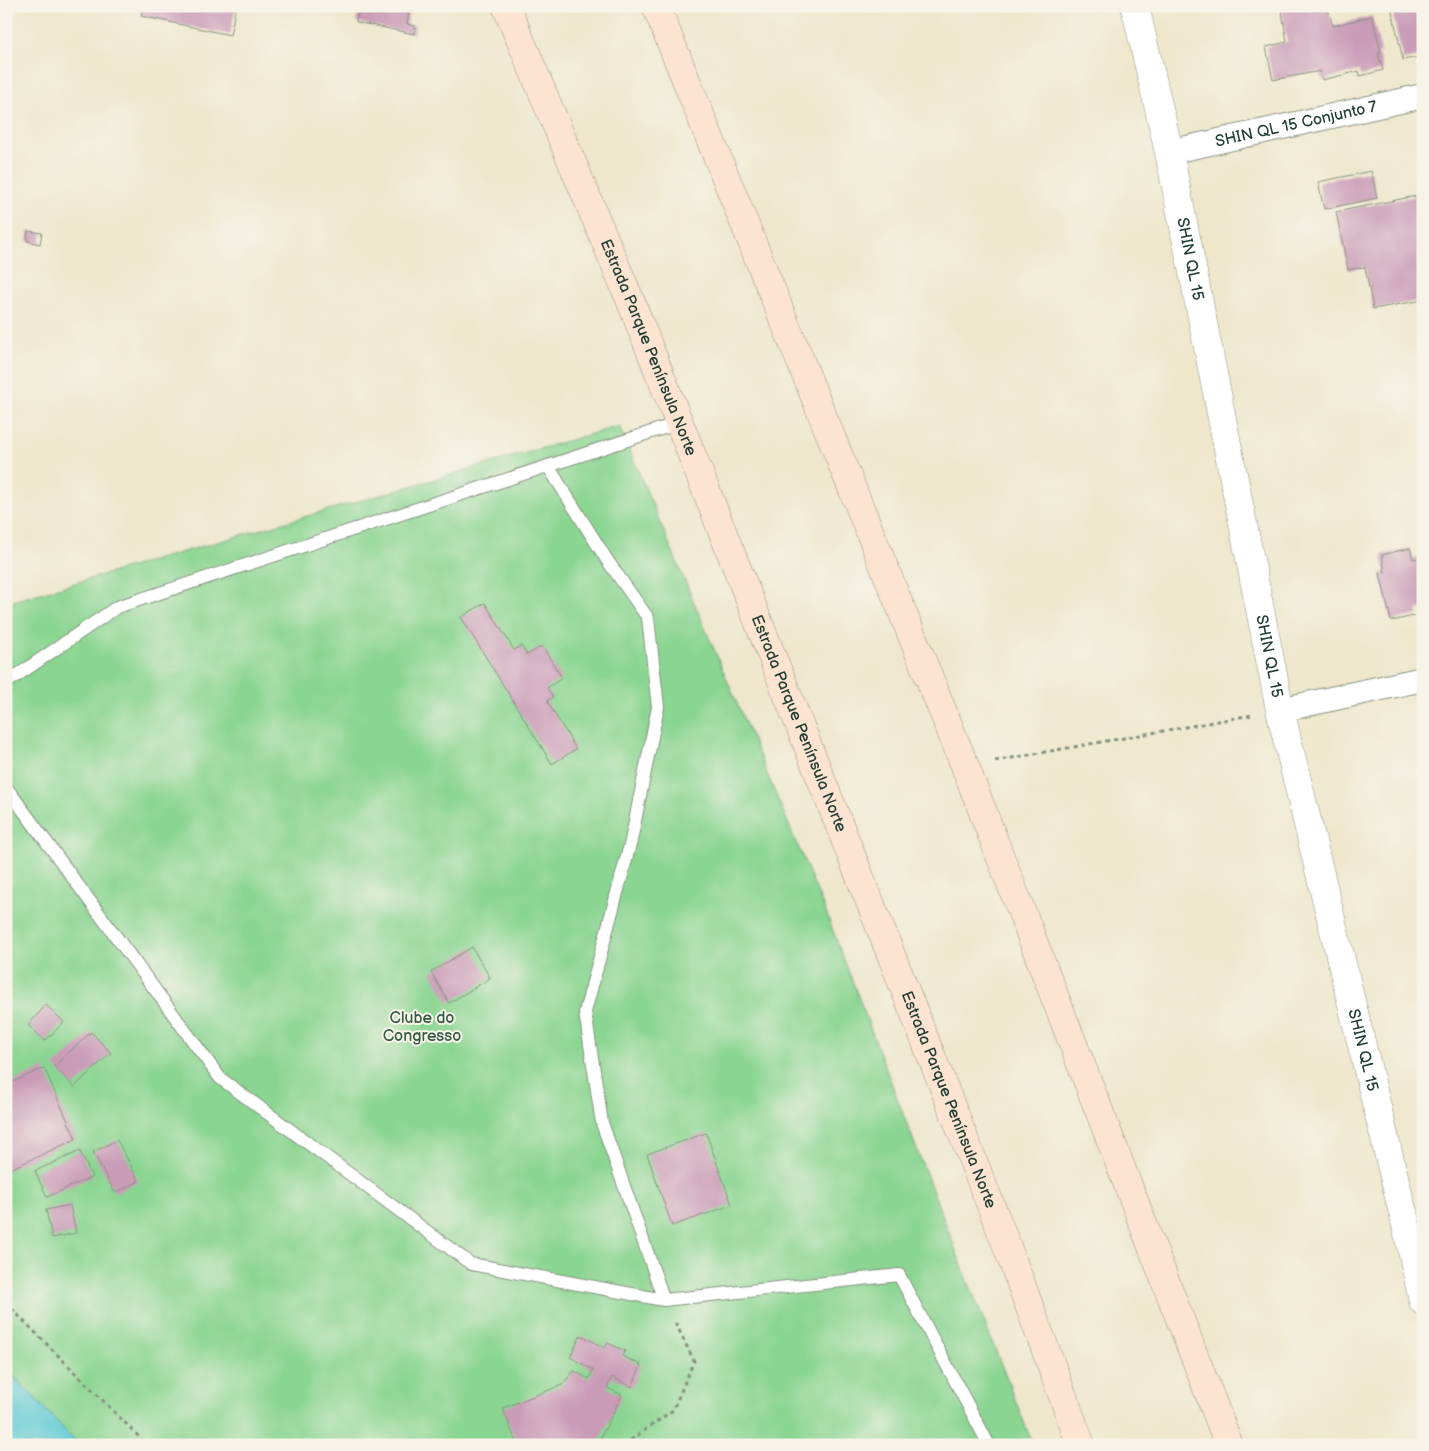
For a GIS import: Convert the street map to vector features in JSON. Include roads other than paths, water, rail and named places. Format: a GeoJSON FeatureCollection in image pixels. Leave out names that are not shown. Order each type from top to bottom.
{"type":"FeatureCollection","features":[{"type":"Feature","properties":{"kind":"main road","name":"Estrada Parque Península Norte"},"geometry":{"type":"LineString","coordinates":[[506,6],[631,302],[1002,1232],[1081,1445]]}},
{"type":"Feature","properties":{"kind":"main road"},"geometry":{"type":"LineString","coordinates":[[656,6],[965,766],[1229,1445]]}},
{"type":"Feature","properties":{"kind":"street","name":"SHIN QL 15"},"geometry":{"type":"LineString","coordinates":[[1135,6],[1169,152],[1280,710],[1417,1245],[1423,1301]]}},
{"type":"Feature","properties":{"kind":"street","name":"SHIN QL 15 Conjunto 7"},"geometry":{"type":"LineString","coordinates":[[1169,152],[1423,96]]}},
{"type":"Feature","properties":{"kind":"street"},"geometry":{"type":"LineString","coordinates":[[1280,710],[1423,679]]}},
{"type":"Feature","properties":{"kind":"lane"},"geometry":{"type":"LineString","coordinates":[[6,683],[118,607],[679,423]]}},
{"type":"Feature","properties":{"kind":"lane"},"geometry":{"type":"LineString","coordinates":[[548,466],[607,560],[648,618],[658,707],[630,841],[585,1012],[602,1123],[664,1300]]}},
{"type":"Feature","properties":{"kind":"lane"},"geometry":{"type":"LineString","coordinates":[[6,787],[220,1078],[471,1264],[664,1300],[899,1275],[989,1445]]}},
{"type":"Feature","properties":{"kind":"water"},"geometry":{"type":"Polygon","coordinates":[[[6,1368],[79,1445],[6,1445],[6,1368]]]}},
{"type":"Feature","properties":{"kind":"park label","name":"Clube do Congresso"},"geometry":{"type":"Point","coordinates":[422,1027]}}]}
